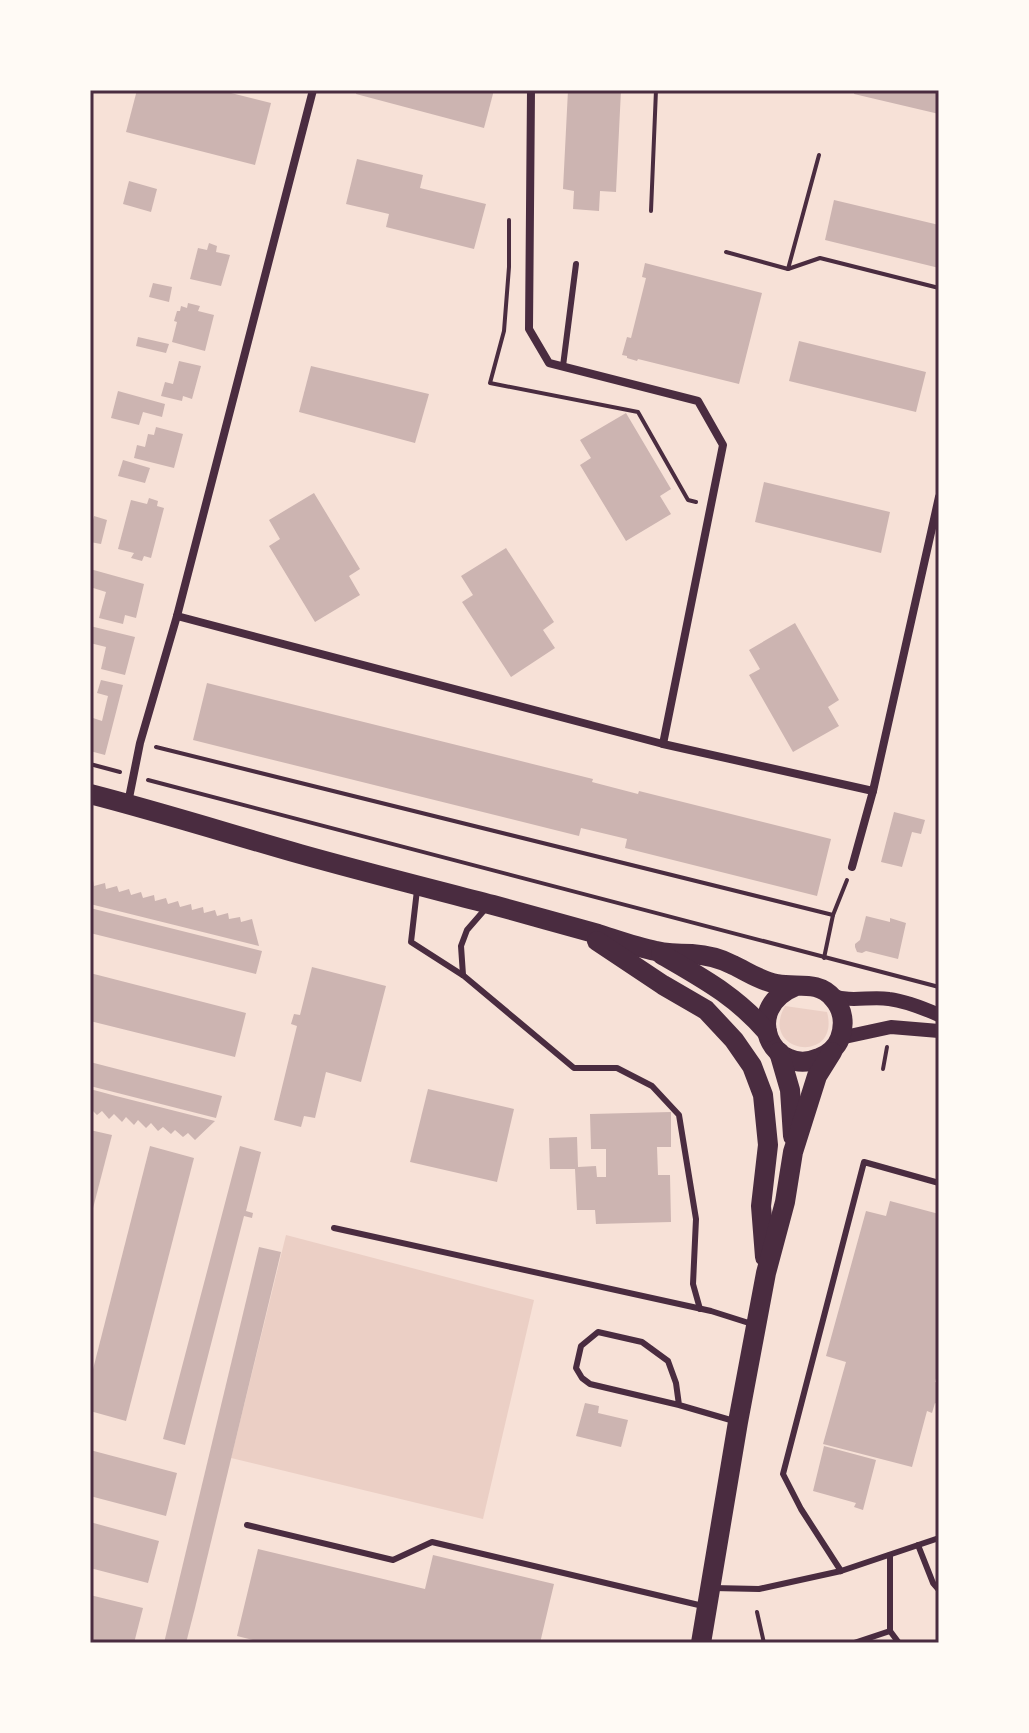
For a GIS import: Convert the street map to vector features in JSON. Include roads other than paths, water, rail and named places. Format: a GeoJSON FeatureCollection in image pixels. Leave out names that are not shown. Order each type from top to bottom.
{"type":"FeatureCollection","features":[{"type":"Feature","properties":{"kind":"main road"},"geometry":{"type":"LineString","coordinates":[[90,794],[657,952],[708,956],[732,964],[763,981],[819,988],[830,994],[837,1003],[843,1027],[837,1044],[817,1076],[793,1152],[785,1202],[766,1273],[701,1643]]}},
{"type":"Feature","properties":{"kind":"main road"},"geometry":{"type":"LineString","coordinates":[[581,929],[663,985],[706,1010],[734,1040],[752,1066],[763,1095],[768,1145],[761,1206],[766,1273]]}},
{"type":"Feature","properties":{"kind":"main road"},"geometry":{"type":"LineString","coordinates":[[657,952],[720,988],[767,1032]]}},
{"type":"Feature","properties":{"kind":"main road"},"geometry":{"type":"LineString","coordinates":[[796,986],[775,998],[769,1008],[766,1020],[771,1043],[779,1052],[801,1062],[824,1056],[837,1044]]}},
{"type":"Feature","properties":{"kind":"main road"},"geometry":{"type":"LineString","coordinates":[[779,1052],[790,1090],[793,1152]]}},
{"type":"Feature","properties":{"kind":"street"},"geometry":{"type":"LineString","coordinates":[[128,804],[140,743],[177,616],[313,90]]}},
{"type":"Feature","properties":{"kind":"street"},"geometry":{"type":"LineString","coordinates":[[531,90],[529,329],[549,363],[698,401],[723,445],[663,744]]}},
{"type":"Feature","properties":{"kind":"street"},"geometry":{"type":"LineString","coordinates":[[852,867],[873,791],[939,497]]}},
{"type":"Feature","properties":{"kind":"street"},"geometry":{"type":"LineString","coordinates":[[177,616],[663,744],[873,791]]}},
{"type":"Feature","properties":{"kind":"street"},"geometry":{"type":"LineString","coordinates":[[830,994],[848,1000],[888,998],[939,1015]]}},
{"type":"Feature","properties":{"kind":"street"},"geometry":{"type":"LineString","coordinates":[[837,1044],[891,1027],[939,1031]]}},
{"type":"Feature","properties":{"kind":"lane"},"geometry":{"type":"LineString","coordinates":[[563,366],[576,264]]}},
{"type":"Feature","properties":{"kind":"lane"},"geometry":{"type":"LineString","coordinates":[[418,886],[411,942],[464,976],[574,1068],[617,1068],[652,1086],[679,1115],[696,1219],[693,1284],[700,1309]]}},
{"type":"Feature","properties":{"kind":"lane"},"geometry":{"type":"LineString","coordinates":[[464,976],[461,946],[467,930],[489,904]]}},
{"type":"Feature","properties":{"kind":"lane"},"geometry":{"type":"LineString","coordinates":[[841,1571],[801,1509],[783,1474],[864,1162],[939,1183]]}},
{"type":"Feature","properties":{"kind":"lane"},"geometry":{"type":"LineString","coordinates":[[334,1228],[700,1309],[756,1326]]}},
{"type":"Feature","properties":{"kind":"lane"},"geometry":{"type":"LineString","coordinates":[[679,1405],[676,1383],[668,1361],[642,1342],[598,1332],[581,1346],[576,1368],[590,1384],[738,1422]]}},
{"type":"Feature","properties":{"kind":"lane"},"geometry":{"type":"LineString","coordinates":[[247,1525],[393,1560],[432,1542],[708,1597],[841,1571],[939,1538]]}},
{"type":"Feature","properties":{"kind":"lane"},"geometry":{"type":"LineString","coordinates":[[918,1545],[933,1583],[939,1590]]}},
{"type":"Feature","properties":{"kind":"lane"},"geometry":{"type":"LineString","coordinates":[[890,1555],[890,1631],[899,1643]]}},
{"type":"Feature","properties":{"kind":"lane"},"geometry":{"type":"LineString","coordinates":[[854,1643],[890,1631]]}}]}
